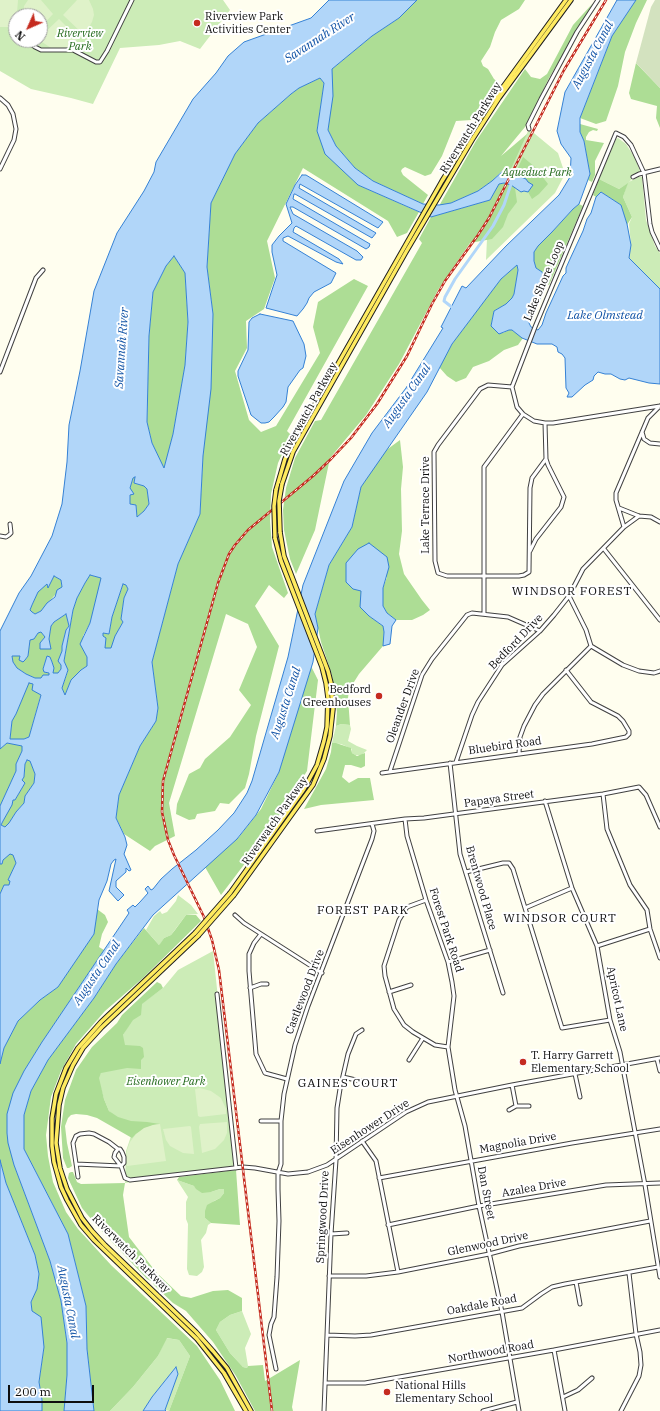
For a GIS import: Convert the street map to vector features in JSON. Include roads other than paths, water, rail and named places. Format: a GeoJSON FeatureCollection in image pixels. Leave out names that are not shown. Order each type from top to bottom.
{"type":"FeatureCollection","features":[{"type":"Feature","properties":{"kind":"main road","name":"Riverwatch Parkway"},"geometry":{"type":"LineString","coordinates":[[232,894],[298,799],[317,765],[324,741],[328,714],[326,683],[322,667],[281,561],[275,538],[274,506],[276,490],[281,472],[295,440],[442,180],[484,113],[566,0]]}},
{"type":"Feature","properties":{"kind":"main road","name":"Riverwatch Parkway"},"geometry":{"type":"LineString","coordinates":[[250,1411],[227,1368],[213,1351],[196,1332],[105,1245],[82,1218],[66,1189],[60,1168],[56,1143],[59,1105],[63,1088],[73,1065],[83,1048],[102,1027],[197,935],[232,894],[312,785],[324,759],[330,736],[333,709],[331,683],[324,659],[281,545],[279,501],[282,484],[294,452],[302,436],[472,140],[499,98],[571,0]]}},
{"type":"Feature","properties":{"kind":"main road","name":"Riverwatch Parkway"},"geometry":{"type":"LineString","coordinates":[[197,935],[100,1022],[78,1048],[66,1068],[56,1094],[52,1118],[52,1146],[54,1162],[61,1187],[66,1200],[81,1225],[94,1240],[197,1339],[224,1373],[246,1411]]}},
{"type":"Feature","properties":{"kind":"street"},"geometry":{"type":"LineString","coordinates":[[37,48],[73,50],[96,62],[100,62],[132,0]]}},
{"type":"Feature","properties":{"kind":"street"},"geometry":{"type":"LineString","coordinates":[[529,129],[528,126],[545,92],[578,32],[598,0]]}},
{"type":"Feature","properties":{"kind":"street"},"geometry":{"type":"LineString","coordinates":[[0,98],[11,110],[16,129],[11,148],[0,169]]}},
{"type":"Feature","properties":{"kind":"street","name":"Lake Shore Loop"},"geometry":{"type":"LineString","coordinates":[[512,387],[616,133],[624,137],[631,145],[644,173]]}},
{"type":"Feature","properties":{"kind":"street"},"geometry":{"type":"LineString","coordinates":[[633,177],[660,169]]}},
{"type":"Feature","properties":{"kind":"street"},"geometry":{"type":"LineString","coordinates":[[644,173],[650,224],[660,249]]}},
{"type":"Feature","properties":{"kind":"street"},"geometry":{"type":"LineString","coordinates":[[0,372],[36,278],[43,270]]}},
{"type":"Feature","properties":{"kind":"street","name":"Lake Terrace Drive"},"geometry":{"type":"LineString","coordinates":[[485,575],[447,576],[438,573],[435,561],[434,452],[480,389],[488,385],[512,387]]}},
{"type":"Feature","properties":{"kind":"street"},"geometry":{"type":"LineString","coordinates":[[512,387],[517,407],[522,414],[534,421],[545,423],[660,406]]}},
{"type":"Feature","properties":{"kind":"street"},"geometry":{"type":"LineString","coordinates":[[648,418],[660,406]]}},
{"type":"Feature","properties":{"kind":"street"},"geometry":{"type":"LineString","coordinates":[[624,527],[616,500],[616,493],[648,418],[649,411],[645,408]]}},
{"type":"Feature","properties":{"kind":"street"},"geometry":{"type":"LineString","coordinates":[[484,614],[484,467],[501,441],[522,414]]}},
{"type":"Feature","properties":{"kind":"street"},"geometry":{"type":"LineString","coordinates":[[530,551],[536,539],[561,507],[564,497],[546,459],[545,423]]}},
{"type":"Feature","properties":{"kind":"street"},"geometry":{"type":"LineString","coordinates":[[642,432],[644,439],[655,445],[660,444]]}},
{"type":"Feature","properties":{"kind":"street"},"geometry":{"type":"LineString","coordinates":[[485,575],[524,575],[530,572],[530,488],[532,478],[546,459]]}},
{"type":"Feature","properties":{"kind":"street"},"geometry":{"type":"LineString","coordinates":[[619,508],[639,516],[651,517],[660,522]]}},
{"type":"Feature","properties":{"kind":"street","name":"Bedford Drive"},"geometry":{"type":"LineString","coordinates":[[456,762],[472,715],[491,681],[502,665],[540,632],[569,596],[583,569],[624,527],[639,516]]}},
{"type":"Feature","properties":{"kind":"street"},"geometry":{"type":"LineString","coordinates":[[0,536],[6,538],[11,533],[10,524]]}},
{"type":"Feature","properties":{"kind":"street"},"geometry":{"type":"LineString","coordinates":[[604,549],[660,620]]}},
{"type":"Feature","properties":{"kind":"street"},"geometry":{"type":"LineString","coordinates":[[569,596],[586,630],[591,646],[623,665],[639,671],[654,673],[660,672]]}},
{"type":"Feature","properties":{"kind":"street","name":"Oleander Drive"},"geometry":{"type":"LineString","coordinates":[[390,771],[422,675],[432,659],[467,615],[472,613],[508,617],[540,632]]}},
{"type":"Feature","properties":{"kind":"street"},"geometry":{"type":"LineString","coordinates":[[520,753],[520,737],[524,726],[543,694],[591,646]]}},
{"type":"Feature","properties":{"kind":"street","name":"Bluebird Road"},"geometry":{"type":"LineString","coordinates":[[382,773],[619,740],[626,737],[629,734],[628,727],[623,721],[618,716],[591,702],[566,670]]}},
{"type":"Feature","properties":{"kind":"street","name":"Brentwood Place"},"geometry":{"type":"LineString","coordinates":[[450,763],[460,854],[503,993]]}},
{"type":"Feature","properties":{"kind":"street","name":"Papaya Street"},"geometry":{"type":"LineString","coordinates":[[317,831],[545,802],[603,794],[639,787],[646,795],[660,827]]}},
{"type":"Feature","properties":{"kind":"street"},"geometry":{"type":"LineString","coordinates":[[603,794],[607,829],[630,885],[647,910],[650,929],[660,958]]}},
{"type":"Feature","properties":{"kind":"street","name":"Apricot Lane"},"geometry":{"type":"LineString","coordinates":[[545,802],[572,888],[597,946],[610,1020],[620,1052],[645,1185],[660,1277]]}},
{"type":"Feature","properties":{"kind":"street","name":"Forest Park Road"},"geometry":{"type":"LineString","coordinates":[[405,819],[407,836],[426,900],[448,962],[452,982],[454,996],[448,1047],[455,1090],[458,1096]]}},
{"type":"Feature","properties":{"kind":"street","name":"Castlewood Drive"},"geometry":{"type":"LineString","coordinates":[[276,1369],[269,1335],[274,1317],[279,1221],[278,1173],[281,1164],[281,1121],[284,1094],[295,1045],[308,1006],[322,973],[372,839],[374,831],[372,824]]}},
{"type":"Feature","properties":{"kind":"street"},"geometry":{"type":"LineString","coordinates":[[466,872],[502,863],[509,864],[513,869],[562,1028],[610,1020]]}},
{"type":"Feature","properties":{"kind":"street"},"geometry":{"type":"LineString","coordinates":[[525,908],[572,888]]}},
{"type":"Feature","properties":{"kind":"street"},"geometry":{"type":"LineString","coordinates":[[426,900],[407,907],[399,920],[384,966],[384,976],[394,1009],[399,1018],[413,1032],[423,1038],[435,1045],[448,1047]]}},
{"type":"Feature","properties":{"kind":"street"},"geometry":{"type":"LineString","coordinates":[[235,915],[261,934],[322,973]]}},
{"type":"Feature","properties":{"kind":"street"},"geometry":{"type":"LineString","coordinates":[[597,946],[650,929]]}},
{"type":"Feature","properties":{"kind":"street"},"geometry":{"type":"LineString","coordinates":[[261,934],[254,943],[249,954],[250,988],[256,1054],[265,1073],[287,1079]]}},
{"type":"Feature","properties":{"kind":"street"},"geometry":{"type":"LineString","coordinates":[[448,962],[490,950]]}},
{"type":"Feature","properties":{"kind":"street"},"geometry":{"type":"LineString","coordinates":[[250,988],[261,984],[267,984]]}},
{"type":"Feature","properties":{"kind":"street"},"geometry":{"type":"LineString","coordinates":[[389,992],[411,985]]}},
{"type":"Feature","properties":{"kind":"street"},"geometry":{"type":"LineString","coordinates":[[216,994],[236,1168]]}},
{"type":"Feature","properties":{"kind":"street","name":"Springwood Drive"},"geometry":{"type":"LineString","coordinates":[[324,1411],[331,1234],[336,1160],[337,1108],[348,1054],[356,1034],[362,1030]]}},
{"type":"Feature","properties":{"kind":"street"},"geometry":{"type":"LineString","coordinates":[[409,1060],[423,1038]]}},
{"type":"Feature","properties":{"kind":"street"},"geometry":{"type":"LineString","coordinates":[[659,1059],[660,1071]]}},
{"type":"Feature","properties":{"kind":"street","name":"Eisenhower Drive"},"geometry":{"type":"LineString","coordinates":[[121,1166],[125,1178],[130,1180],[236,1168],[255,1168],[288,1174],[313,1171],[336,1160],[402,1114],[417,1106],[512,1085],[659,1059]]}},
{"type":"Feature","properties":{"kind":"street"},"geometry":{"type":"LineString","coordinates":[[575,1074],[580,1097]]}},
{"type":"Feature","properties":{"kind":"street"},"geometry":{"type":"LineString","coordinates":[[343,1077],[369,1082],[374,1080]]}},
{"type":"Feature","properties":{"kind":"street"},"geometry":{"type":"LineString","coordinates":[[512,1085],[516,1106]]}},
{"type":"Feature","properties":{"kind":"street","name":"Dan Street"},"geometry":{"type":"LineString","coordinates":[[458,1096],[465,1126],[479,1206],[502,1312],[519,1411]]}},
{"type":"Feature","properties":{"kind":"street"},"geometry":{"type":"LineString","coordinates":[[509,1110],[516,1106],[529,1106]]}},
{"type":"Feature","properties":{"kind":"street"},"geometry":{"type":"LineString","coordinates":[[261,1121],[281,1121]]}},
{"type":"Feature","properties":{"kind":"street","name":"Magnolia Drive"},"geometry":{"type":"LineString","coordinates":[[379,1178],[660,1129]]}},
{"type":"Feature","properties":{"kind":"street"},"geometry":{"type":"LineString","coordinates":[[78,1177],[73,1142],[76,1136],[80,1134],[94,1134],[109,1142],[122,1152],[124,1163],[121,1166]]}},
{"type":"Feature","properties":{"kind":"street"},"geometry":{"type":"LineString","coordinates":[[362,1141],[376,1161],[398,1272]]}},
{"type":"Feature","properties":{"kind":"street"},"geometry":{"type":"LineString","coordinates":[[118,1149],[114,1157],[121,1166]]}},
{"type":"Feature","properties":{"kind":"street"},"geometry":{"type":"LineString","coordinates":[[76,1164],[121,1166]]}},
{"type":"Feature","properties":{"kind":"street","name":"Azalea Drive"},"geometry":{"type":"LineString","coordinates":[[388,1225],[479,1206],[606,1185],[645,1185],[660,1183]]}},
{"type":"Feature","properties":{"kind":"street","name":"Glenwood Drive"},"geometry":{"type":"LineString","coordinates":[[329,1276],[366,1276],[398,1272],[489,1254],[520,1246],[650,1221]]}},
{"type":"Feature","properties":{"kind":"street"},"geometry":{"type":"LineString","coordinates":[[331,1234],[348,1234]]}},
{"type":"Feature","properties":{"kind":"street","name":"Oakdale Road"},"geometry":{"type":"LineString","coordinates":[[327,1335],[371,1335],[522,1308],[552,1287],[658,1267]]}},
{"type":"Feature","properties":{"kind":"street"},"geometry":{"type":"LineString","coordinates":[[621,1411],[639,1376],[641,1365],[629,1273]]}},
{"type":"Feature","properties":{"kind":"street"},"geometry":{"type":"LineString","coordinates":[[576,1282],[580,1304]]}},
{"type":"Feature","properties":{"kind":"street","name":"Northwood Road"},"geometry":{"type":"LineString","coordinates":[[325,1383],[365,1383],[660,1330]]}},
{"type":"Feature","properties":{"kind":"street"},"geometry":{"type":"LineString","coordinates":[[554,1350],[566,1411]]}},
{"type":"Feature","properties":{"kind":"street"},"geometry":{"type":"LineString","coordinates":[[563,1397],[578,1390],[592,1378]]}},
{"type":"Feature","properties":{"kind":"street"},"geometry":{"type":"LineString","coordinates":[[483,1411],[517,1402]]}},
{"type":"Feature","properties":{"kind":"water","name":"Savannah River"},"geometry":{"type":"Polygon","coordinates":[[[329,0],[417,0],[399,18],[372,36],[332,69],[333,96],[328,130],[336,146],[355,168],[373,181],[423,204],[439,205],[451,203],[478,191],[504,170],[516,172],[533,185],[528,192],[521,192],[511,185],[504,183],[499,184],[490,200],[431,217],[358,185],[325,154],[317,131],[324,83],[320,78],[299,88],[258,123],[235,154],[211,203],[207,267],[213,314],[211,389],[203,456],[200,514],[178,564],[152,662],[158,708],[156,721],[140,746],[119,795],[116,818],[125,837],[127,845],[124,854],[131,870],[129,871],[126,868],[126,872],[116,881],[116,887],[124,895],[118,901],[109,891],[116,859],[111,864],[107,881],[99,900],[94,934],[58,987],[40,1000],[18,1021],[4,1048],[0,1064],[0,894],[4,885],[9,885],[10,881],[8,880],[16,863],[13,855],[10,854],[3,860],[2,864],[0,864],[0,806],[16,771],[16,764],[22,751],[22,746],[7,743],[0,749],[0,631],[19,593],[31,576],[52,536],[62,504],[67,462],[69,425],[94,291],[117,233],[144,191],[154,172],[156,162],[193,99],[216,73],[228,56],[244,42],[311,18],[329,0]],[[174,256],[166,266],[153,292],[149,336],[147,422],[152,443],[164,468],[173,434],[185,365],[188,322],[185,273],[174,256]],[[135,477],[133,478],[130,488],[134,494],[130,495],[130,504],[136,505],[137,517],[149,504],[147,489],[144,486],[134,483],[135,477]],[[90,575],[77,598],[73,610],[64,661],[68,670],[62,688],[65,695],[71,680],[87,666],[87,657],[80,644],[90,623],[101,578],[90,575]],[[54,576],[48,588],[47,584],[38,592],[30,610],[35,614],[41,611],[47,603],[55,597],[57,590],[62,587],[61,580],[54,576]],[[123,584],[112,617],[109,634],[103,633],[103,636],[106,638],[105,648],[111,648],[115,636],[123,622],[121,619],[124,598],[128,589],[126,585],[123,584]],[[66,614],[54,622],[51,626],[49,639],[51,649],[40,649],[40,643],[45,637],[41,632],[38,633],[34,639],[30,640],[28,656],[23,662],[19,660],[20,656],[12,656],[13,662],[17,668],[35,678],[41,678],[43,675],[49,675],[49,673],[44,672],[43,669],[47,656],[50,657],[52,662],[54,668],[53,673],[58,673],[61,669],[61,665],[58,661],[62,651],[66,630],[69,626],[66,614]],[[29,683],[12,721],[10,739],[24,739],[29,737],[41,695],[32,690],[33,684],[29,683]],[[27,760],[25,764],[24,777],[22,780],[25,783],[15,800],[13,800],[12,805],[1,825],[5,827],[24,803],[25,796],[34,783],[35,774],[30,761],[27,760]]]}},
{"type":"Feature","properties":{"kind":"water"},"geometry":{"type":"Polygon","coordinates":[[[617,0],[636,0],[612,36],[580,118],[580,132],[584,141],[590,174],[579,204],[534,252],[536,268],[542,272],[546,279],[545,287],[539,301],[535,306],[534,313],[531,316],[529,323],[531,327],[538,330],[542,325],[563,276],[566,273],[566,268],[591,213],[596,197],[601,192],[621,205],[627,224],[631,245],[629,258],[660,289],[660,384],[629,378],[625,380],[611,374],[598,372],[594,376],[593,380],[572,397],[567,397],[569,393],[566,388],[565,358],[558,352],[557,347],[552,344],[537,344],[522,338],[512,330],[499,334],[491,326],[494,311],[506,304],[514,294],[518,270],[517,265],[501,279],[452,344],[427,392],[361,487],[352,527],[329,565],[315,614],[318,628],[313,662],[279,772],[256,815],[237,839],[153,915],[116,964],[94,998],[48,1060],[31,1091],[24,1115],[24,1149],[68,1234],[86,1306],[87,1349],[94,1411],[64,1411],[67,1375],[67,1343],[61,1301],[50,1261],[14,1165],[8,1143],[7,1114],[13,1093],[24,1071],[42,1042],[129,913],[127,910],[133,905],[135,907],[148,893],[145,889],[148,886],[151,890],[153,889],[172,869],[218,830],[234,813],[247,793],[252,781],[288,657],[303,585],[344,481],[372,433],[406,388],[443,328],[441,327],[462,286],[466,288],[506,246],[559,195],[570,177],[571,158],[561,144],[557,131],[565,92],[617,0]]]}},
{"type":"Feature","properties":{"kind":"water"},"geometry":{"type":"Polygon","coordinates":[[[302,175],[306,175],[383,222],[378,228],[300,184],[299,188],[376,233],[372,238],[294,194],[293,199],[370,244],[366,249],[293,207],[290,207],[293,214],[357,251],[363,257],[361,260],[356,260],[296,226],[293,232],[339,259],[343,264],[336,262],[288,236],[283,238],[283,241],[336,273],[331,283],[314,292],[297,316],[266,308],[277,275],[272,245],[292,223],[286,204],[295,185],[302,175]]]}},
{"type":"Feature","properties":{"kind":"water"},"geometry":{"type":"Polygon","coordinates":[[[260,314],[293,321],[304,344],[306,356],[303,368],[288,387],[286,402],[283,407],[269,422],[265,423],[261,423],[251,415],[238,376],[238,371],[248,350],[249,322],[252,318],[260,314]]]}},
{"type":"Feature","properties":{"kind":"water"},"geometry":{"type":"Polygon","coordinates":[[[369,543],[387,557],[389,567],[383,588],[383,606],[387,613],[396,620],[392,626],[390,644],[383,646],[383,626],[369,616],[360,607],[361,591],[353,589],[346,582],[346,563],[358,549],[369,543]]]}},
{"type":"Feature","properties":{"kind":"water"},"geometry":{"type":"Polygon","coordinates":[[[0,1160],[6,1183],[35,1255],[39,1274],[37,1289],[31,1302],[32,1311],[41,1317],[44,1347],[39,1382],[42,1411],[0,1411],[0,1160]]]}},
{"type":"Feature","properties":{"kind":"water"},"geometry":{"type":"Polygon","coordinates":[[[176,1367],[178,1374],[165,1410],[166,1411],[143,1411],[152,1397],[176,1367]]]}},
{"type":"Feature","properties":{"kind":"waterway"},"geometry":{"type":"LineString","coordinates":[[453,308],[444,301],[445,297],[455,279],[493,226],[504,205],[512,181]]}},
{"type":"Feature","properties":{"kind":"railway"},"geometry":{"type":"LineString","coordinates":[[272,1411],[219,970],[212,940],[204,917],[168,840],[162,812],[163,781],[218,583],[229,554],[248,530],[313,476],[331,459],[351,438],[377,404],[407,356],[432,304],[445,281],[489,218],[564,70],[606,0]]}},
{"type":"Feature","properties":{"kind":"place","name":"Riverview Park Activities Center"},"geometry":{"type":"Point","coordinates":[197,23]}},
{"type":"Feature","properties":{"kind":"place","name":"Bedford Greenhouses"},"geometry":{"type":"Point","coordinates":[379,696]}},
{"type":"Feature","properties":{"kind":"place","name":"T. Harry Garrett Elementary School"},"geometry":{"type":"Point","coordinates":[523,1062]}},
{"type":"Feature","properties":{"kind":"place","name":"National Hills Elementary School"},"geometry":{"type":"Point","coordinates":[387,1392]}},
{"type":"Feature","properties":{"kind":"district","name":"WINDSOR FOREST"},"geometry":{"type":"Point","coordinates":[572,592]}},
{"type":"Feature","properties":{"kind":"district","name":"FOREST PARK"},"geometry":{"type":"Point","coordinates":[363,911]}},
{"type":"Feature","properties":{"kind":"district","name":"WINDSOR COURT"},"geometry":{"type":"Point","coordinates":[560,919]}},
{"type":"Feature","properties":{"kind":"district","name":"GAINES COURT"},"geometry":{"type":"Point","coordinates":[348,1084]}},
{"type":"Feature","properties":{"kind":"park label","name":"Riverview Park"},"geometry":{"type":"Point","coordinates":[80,40]}},
{"type":"Feature","properties":{"kind":"park label","name":"Aqueduct Park"},"geometry":{"type":"Point","coordinates":[537,173]}},
{"type":"Feature","properties":{"kind":"park label","name":"Eisenhower Park"},"geometry":{"type":"Point","coordinates":[166,1082]}},
{"type":"Feature","properties":{"kind":"water label","name":"Augusta Canal"},"geometry":{"type":"Point","coordinates":[593,55]}},
{"type":"Feature","properties":{"kind":"water label","name":"Lake Olmstead"},"geometry":{"type":"Point","coordinates":[605,316]}},
{"type":"Feature","properties":{"kind":"water label","name":"Augusta Canal"},"geometry":{"type":"Point","coordinates":[407,396]}},
{"type":"Feature","properties":{"kind":"water label","name":"Augusta Canal"},"geometry":{"type":"Point","coordinates":[286,703]}},
{"type":"Feature","properties":{"kind":"water label","name":"Augusta Canal"},"geometry":{"type":"Point","coordinates":[97,973]}},
{"type":"Feature","properties":{"kind":"water label","name":"Augusta Canal"},"geometry":{"type":"Point","coordinates":[68,1302]}}]}
